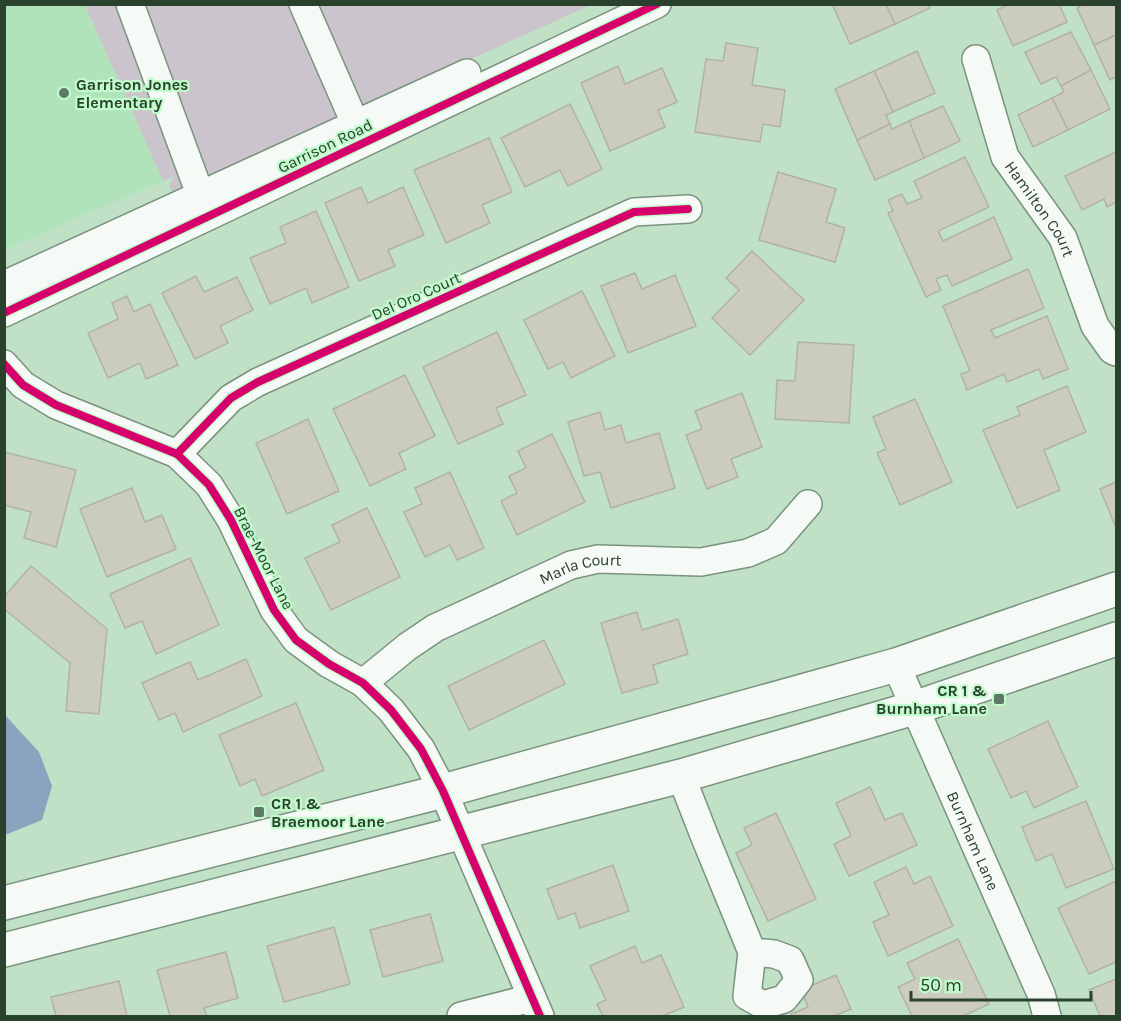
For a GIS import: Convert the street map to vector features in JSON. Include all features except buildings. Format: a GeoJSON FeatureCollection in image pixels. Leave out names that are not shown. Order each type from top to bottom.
{"type":"FeatureCollection","features":[{"type":"Feature","properties":{"kind":"main road"},"geometry":{"type":"LineString","coordinates":[[4,903],[443,791],[896,665],[1116,589]]}},
{"type":"Feature","properties":{"kind":"main road"},"geometry":{"type":"LineString","coordinates":[[4,950],[681,776],[914,708],[1116,639]]}},
{"type":"Feature","properties":{"kind":"street"},"geometry":{"type":"LineString","coordinates":[[130,4],[200,194]]}},
{"type":"Feature","properties":{"kind":"street","name":"Garrison Road"},"geometry":{"type":"LineString","coordinates":[[4,285],[355,123],[622,4]]}},
{"type":"Feature","properties":{"kind":"street","name":"Garrison Road"},"geometry":{"type":"LineString","coordinates":[[4,313],[657,4]]}},
{"type":"Feature","properties":{"kind":"street"},"geometry":{"type":"LineString","coordinates":[[308,6],[355,123]]}},
{"type":"Feature","properties":{"kind":"street","name":"Hamilton Court"},"geometry":{"type":"LineString","coordinates":[[976,59],[1005,157],[1063,238],[1095,326],[1112,350],[1116,352]]}},
{"type":"Feature","properties":{"kind":"street","name":"Del Oro Court"},"geometry":{"type":"LineString","coordinates":[[177,454],[231,398],[258,382],[634,212],[688,210]]}},
{"type":"Feature","properties":{"kind":"street","name":"Brae-Moor Lane"},"geometry":{"type":"LineString","coordinates":[[4,364],[23,385],[56,405],[177,454],[209,485],[231,520],[274,610],[296,640],[329,664],[363,683],[391,710],[421,749],[443,791],[536,1007]]}},
{"type":"Feature","properties":{"kind":"street","name":"Marla Court"},"geometry":{"type":"LineString","coordinates":[[363,683],[407,647],[435,628],[571,565],[597,559],[701,562],[748,553],[776,541],[808,504]]}},
{"type":"Feature","properties":{"kind":"street","name":"Burnham Lane"},"geometry":{"type":"LineString","coordinates":[[896,665],[1041,994],[1047,1017]]}},
{"type":"Feature","properties":{"kind":"street"},"geometry":{"type":"LineString","coordinates":[[681,776],[752,952]]}},
{"type":"Feature","properties":{"kind":"street"},"geometry":{"type":"LineString","coordinates":[[461,1017],[536,1007]]}},
{"type":"Feature","properties":{"kind":"shaded area","name":"Garrison Jones Elementary"},"geometry":{"type":"Polygon","coordinates":[[[5,5],[85,5],[163,181],[5,249],[5,5]]]}},
{"type":"Feature","properties":{"kind":"shaded area"},"geometry":{"type":"Polygon","coordinates":[[[85,5],[591,5],[173,193],[169,186],[174,176],[163,181],[85,5]]]}},
{"type":"Feature","properties":{"kind":"water"},"geometry":{"type":"Polygon","coordinates":[[[5,715],[39,752],[52,786],[42,820],[5,835],[5,715]]]}},
{"type":"Feature","properties":{"kind":"cycle path"},"geometry":{"type":"LineString","coordinates":[[4,313],[657,4]]}},
{"type":"Feature","properties":{"kind":"cycle path"},"geometry":{"type":"LineString","coordinates":[[177,454],[231,398],[258,382],[634,212],[688,209]]}},
{"type":"Feature","properties":{"kind":"cycle path"},"geometry":{"type":"LineString","coordinates":[[4,364],[23,385],[56,405],[177,454],[209,485],[231,520],[274,610],[296,640],[329,664],[363,683],[391,710],[421,749],[443,791],[540,1016]]}},
{"type":"Feature","properties":{"kind":"place","name":"Garrison Jones Elementary"},"geometry":{"type":"Point","coordinates":[64,93]}},
{"type":"Feature","properties":{"kind":"place","name":"CR 1 & Burnham Lane"},"geometry":{"type":"Point","coordinates":[999,699]}},
{"type":"Feature","properties":{"kind":"place","name":"CR 1 & Braemoor Lane"},"geometry":{"type":"Point","coordinates":[259,812]}}]}
